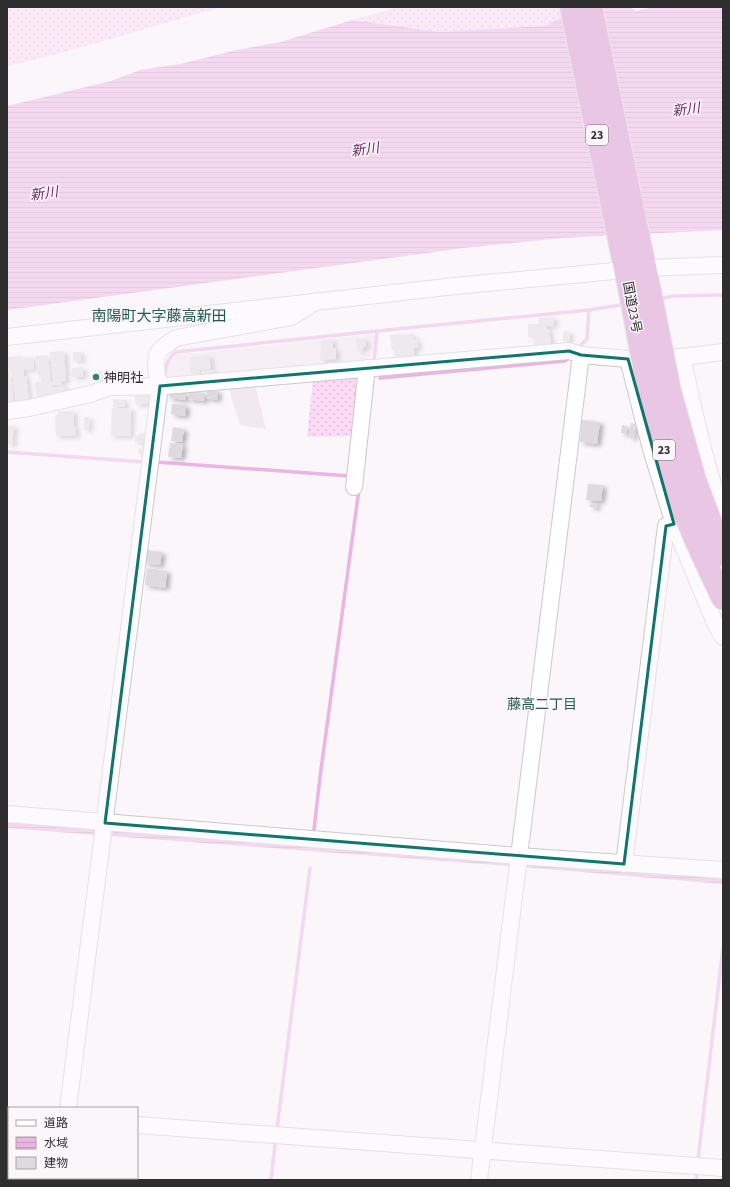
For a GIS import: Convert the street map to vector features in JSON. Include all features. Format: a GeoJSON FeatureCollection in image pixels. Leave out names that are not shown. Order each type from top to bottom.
{"type":"FeatureCollection","features":[{"type":"Feature","properties":{"kind":"highway","name":"国道23号"},"geometry":{"type":"LineString","coordinates":[[571,7],[635,265]]}},
{"type":"Feature","properties":{"kind":"highway","name":"国道23号"},"geometry":{"type":"LineString","coordinates":[[591,7],[640,292],[652,400],[674,484],[706,563],[723,599]]}},
{"type":"Feature","properties":{"kind":"highway","name":"国道23号"},"geometry":{"type":"LineString","coordinates":[[640,292],[695,480],[723,555]]}},
{"type":"Feature","properties":{"kind":"street"},"geometry":{"type":"LineString","coordinates":[[7,337],[635,265],[723,265]]}},
{"type":"Feature","properties":{"kind":"street"},"geometry":{"type":"LineString","coordinates":[[68,1107],[160,386],[156,374],[158,353],[176,338],[291,317],[317,301]]}},
{"type":"Feature","properties":{"kind":"street"},"geometry":{"type":"LineString","coordinates":[[7,411],[75,397],[110,387],[166,386],[368,368],[576,353],[628,359],[682,357],[723,352]]}},
{"type":"Feature","properties":{"kind":"street"},"geometry":{"type":"LineString","coordinates":[[479,1180],[518,861],[576,353]]}},
{"type":"Feature","properties":{"kind":"street"},"geometry":{"type":"LineString","coordinates":[[682,357],[703,449],[715,493],[723,513]]}},
{"type":"Feature","properties":{"kind":"street"},"geometry":{"type":"LineString","coordinates":[[628,359],[649,443],[674,524],[715,622],[723,637]]}},
{"type":"Feature","properties":{"kind":"street"},"geometry":{"type":"LineString","coordinates":[[354,487],[368,368]]}},
{"type":"Feature","properties":{"kind":"street"},"geometry":{"type":"LineString","coordinates":[[624,864],[666,526],[674,524]]}},
{"type":"Feature","properties":{"kind":"street"},"geometry":{"type":"LineString","coordinates":[[7,814],[518,861],[624,864],[723,870]]}},
{"type":"Feature","properties":{"kind":"street"},"geometry":{"type":"LineString","coordinates":[[138,1125],[723,1168]]}},
{"type":"Feature","properties":{"kind":"highlighted area"},"geometry":{"type":"Polygon","coordinates":[[[569,351],[581,355],[628,359],[674,524],[666,526],[624,864],[105,823],[160,386],[569,351]]]}},
{"type":"Feature","properties":{"kind":"shaded area"},"geometry":{"type":"Polygon","coordinates":[[[7,7],[223,7],[61,53],[7,66],[7,7]]]}},
{"type":"Feature","properties":{"kind":"shaded area"},"geometry":{"type":"Polygon","coordinates":[[[398,7],[583,7],[545,26],[439,32],[352,20],[398,7]]]}},
{"type":"Feature","properties":{"kind":"shaded area"},"geometry":{"type":"Polygon","coordinates":[[[374,334],[371,363],[167,381],[169,362],[177,355],[374,334]]]}},
{"type":"Feature","properties":{"kind":"shaded area"},"geometry":{"type":"Polygon","coordinates":[[[359,374],[355,436],[307,437],[313,379],[359,374]]]}},
{"type":"Feature","properties":{"kind":"shaded area"},"geometry":{"type":"Polygon","coordinates":[[[255,385],[266,429],[240,425],[228,386],[255,385]]]}},
{"type":"Feature","properties":{"kind":"water","name":"新川"},"geometry":{"type":"Polygon","coordinates":[[[583,7],[630,7],[636,11],[653,7],[723,7],[723,230],[561,238],[464,248],[7,310],[7,106],[111,81],[140,70],[180,64],[237,50],[281,42],[352,20],[439,32],[545,26],[583,7]]]}},
{"type":"Feature","properties":{"kind":"water"},"geometry":{"type":"Polygon","coordinates":[[[7,820],[95,828],[96,835],[7,828],[7,820]]]}},
{"type":"Feature","properties":{"kind":"water"},"geometry":{"type":"Polygon","coordinates":[[[114,829],[723,876],[723,884],[511,866],[111,836],[114,829]]]}},
{"type":"Feature","properties":{"kind":"building"},"geometry":{"type":"Polygon","coordinates":[[[554,317],[554,326],[547,326],[547,329],[549,329],[551,345],[534,346],[533,337],[528,337],[528,324],[539,324],[539,318],[554,317]]]}},
{"type":"Feature","properties":{"kind":"building"},"geometry":{"type":"Polygon","coordinates":[[[563,331],[569,331],[570,341],[563,341],[563,331]]]}},
{"type":"Feature","properties":{"kind":"building"},"geometry":{"type":"Polygon","coordinates":[[[414,334],[414,340],[418,339],[418,348],[414,348],[414,357],[395,358],[394,350],[392,350],[390,335],[414,334]]]}},
{"type":"Feature","properties":{"kind":"building"},"geometry":{"type":"Polygon","coordinates":[[[332,339],[333,348],[336,348],[336,359],[320,360],[321,340],[332,339]]]}},
{"type":"Feature","properties":{"kind":"building"},"geometry":{"type":"Polygon","coordinates":[[[356,339],[366,339],[366,347],[363,347],[363,350],[357,350],[356,339]]]}},
{"type":"Feature","properties":{"kind":"building"},"geometry":{"type":"Polygon","coordinates":[[[64,351],[66,381],[61,381],[62,385],[53,385],[53,395],[36,396],[35,382],[41,382],[40,375],[37,375],[35,356],[48,355],[51,381],[45,382],[53,381],[50,352],[64,351]]]}},
{"type":"Feature","properties":{"kind":"building"},"geometry":{"type":"Polygon","coordinates":[[[73,352],[81,352],[81,361],[73,361],[73,352]]]}},
{"type":"Feature","properties":{"kind":"building"},"geometry":{"type":"Polygon","coordinates":[[[209,355],[211,369],[190,371],[189,357],[209,355]]]}},
{"type":"Feature","properties":{"kind":"building"},"geometry":{"type":"Polygon","coordinates":[[[23,356],[24,377],[26,376],[29,400],[16,401],[11,370],[7,370],[7,357],[23,356]]]}},
{"type":"Feature","properties":{"kind":"building"},"geometry":{"type":"Polygon","coordinates":[[[33,357],[34,369],[25,370],[24,358],[33,357]]]}},
{"type":"Feature","properties":{"kind":"building"},"geometry":{"type":"Polygon","coordinates":[[[83,367],[83,377],[72,377],[72,368],[83,367]]]}},
{"type":"Feature","properties":{"kind":"building"},"geometry":{"type":"Polygon","coordinates":[[[117,370],[117,381],[104,381],[103,371],[117,370]]]}},
{"type":"Feature","properties":{"kind":"building"},"geometry":{"type":"Polygon","coordinates":[[[214,370],[214,375],[202,376],[201,371],[214,370]]]}},
{"type":"Feature","properties":{"kind":"building"},"geometry":{"type":"Polygon","coordinates":[[[7,371],[10,371],[13,401],[7,402],[7,371]]]}},
{"type":"Feature","properties":{"kind":"building"},"geometry":{"type":"Polygon","coordinates":[[[98,371],[102,371],[103,380],[92,379],[92,375],[98,375],[98,371]]]}},
{"type":"Feature","properties":{"kind":"building"},"geometry":{"type":"Polygon","coordinates":[[[200,371],[200,376],[191,377],[191,372],[200,371]]]}},
{"type":"Feature","properties":{"kind":"building"},"geometry":{"type":"Polygon","coordinates":[[[64,386],[65,393],[54,394],[53,387],[64,386]]]}},
{"type":"Feature","properties":{"kind":"building"},"geometry":{"type":"Polygon","coordinates":[[[207,390],[218,391],[217,400],[206,398],[207,390]]]}},
{"type":"Feature","properties":{"kind":"building"},"geometry":{"type":"Polygon","coordinates":[[[170,391],[186,393],[186,400],[169,398],[170,391]]]}},
{"type":"Feature","properties":{"kind":"building"},"geometry":{"type":"Polygon","coordinates":[[[190,391],[205,393],[204,401],[188,399],[190,391]]]}},
{"type":"Feature","properties":{"kind":"building"},"geometry":{"type":"Polygon","coordinates":[[[151,394],[153,402],[136,405],[134,396],[151,394]]]}},
{"type":"Feature","properties":{"kind":"building"},"geometry":{"type":"Polygon","coordinates":[[[113,399],[125,400],[125,407],[113,407],[113,399]]]}},
{"type":"Feature","properties":{"kind":"building"},"geometry":{"type":"Polygon","coordinates":[[[172,404],[186,405],[185,416],[171,414],[172,404]]]}},
{"type":"Feature","properties":{"kind":"building"},"geometry":{"type":"Polygon","coordinates":[[[112,408],[131,408],[130,436],[111,436],[112,408]]]}},
{"type":"Feature","properties":{"kind":"building"},"geometry":{"type":"Polygon","coordinates":[[[58,411],[74,411],[74,427],[76,427],[76,436],[56,436],[55,415],[58,415],[58,411]]]}},
{"type":"Feature","properties":{"kind":"building"},"geometry":{"type":"Polygon","coordinates":[[[84,417],[89,417],[89,430],[84,430],[84,417]]]}},
{"type":"Feature","properties":{"kind":"building"},"geometry":{"type":"Polygon","coordinates":[[[582,420],[600,422],[597,444],[580,442],[582,420]]]}},
{"type":"Feature","properties":{"kind":"building"},"geometry":{"type":"Polygon","coordinates":[[[631,423],[635,424],[633,438],[629,438],[631,423]]]}},
{"type":"Feature","properties":{"kind":"building"},"geometry":{"type":"Polygon","coordinates":[[[7,425],[15,426],[12,438],[13,445],[7,444],[7,425]]]}},
{"type":"Feature","properties":{"kind":"building"},"geometry":{"type":"Polygon","coordinates":[[[622,425],[627,426],[626,434],[621,433],[622,425]]]}},
{"type":"Feature","properties":{"kind":"building"},"geometry":{"type":"Polygon","coordinates":[[[173,427],[184,429],[182,442],[171,441],[173,427]]]}},
{"type":"Feature","properties":{"kind":"building"},"geometry":{"type":"Polygon","coordinates":[[[139,433],[146,434],[145,443],[135,442],[135,435],[139,436],[139,433]]]}},
{"type":"Feature","properties":{"kind":"building"},"geometry":{"type":"Polygon","coordinates":[[[170,443],[183,444],[181,458],[168,457],[170,443]]]}},
{"type":"Feature","properties":{"kind":"building"},"geometry":{"type":"Polygon","coordinates":[[[139,448],[146,449],[145,455],[138,454],[139,448]]]}},
{"type":"Feature","properties":{"kind":"building"},"geometry":{"type":"Polygon","coordinates":[[[588,484],[603,485],[601,501],[586,500],[588,484]]]}},
{"type":"Feature","properties":{"kind":"building"},"geometry":{"type":"Polygon","coordinates":[[[591,503],[597,503],[596,508],[590,507],[591,503]]]}},
{"type":"Feature","properties":{"kind":"building"},"geometry":{"type":"Polygon","coordinates":[[[146,550],[162,552],[160,565],[144,563],[146,550]]]}},
{"type":"Feature","properties":{"kind":"building"},"geometry":{"type":"Polygon","coordinates":[[[147,568],[167,571],[165,588],[145,585],[147,568]]]}},
{"type":"Feature","properties":{"kind":"waterway"},"geometry":{"type":"LineString","coordinates":[[659,299],[672,296],[723,295]]}},
{"type":"Feature","properties":{"kind":"waterway"},"geometry":{"type":"LineString","coordinates":[[374,362],[377,331],[589,310],[626,304]]}},
{"type":"Feature","properties":{"kind":"waterway"},"geometry":{"type":"LineString","coordinates":[[577,349],[587,339],[589,310]]}},
{"type":"Feature","properties":{"kind":"waterway"},"geometry":{"type":"LineString","coordinates":[[165,376],[168,363],[176,352],[377,331]]}},
{"type":"Feature","properties":{"kind":"waterway"},"geometry":{"type":"LineString","coordinates":[[380,378],[565,361],[570,356]]}},
{"type":"Feature","properties":{"kind":"waterway"},"geometry":{"type":"LineString","coordinates":[[7,452],[144,462]]}},
{"type":"Feature","properties":{"kind":"waterway"},"geometry":{"type":"LineString","coordinates":[[156,462],[350,476]]}},
{"type":"Feature","properties":{"kind":"waterway"},"geometry":{"type":"LineString","coordinates":[[314,830],[359,489]]}},
{"type":"Feature","properties":{"kind":"waterway"},"geometry":{"type":"LineString","coordinates":[[277,1129],[310,868]]}},
{"type":"Feature","properties":{"kind":"waterway"},"geometry":{"type":"LineString","coordinates":[[698,1160],[723,947]]}},
{"type":"Feature","properties":{"kind":"waterway"},"geometry":{"type":"LineString","coordinates":[[271,1180],[275,1145]]}},
{"type":"Feature","properties":{"kind":"waterway"},"geometry":{"type":"LineString","coordinates":[[696,1180],[697,1175]]}},
{"type":"Feature","properties":{"kind":"place","name":"神明社"},"geometry":{"type":"Point","coordinates":[96,377]}},
{"type":"Feature","properties":{"kind":"district","name":"南陽町大字藤高新田"},"geometry":{"type":"Point","coordinates":[159,316]}},
{"type":"Feature","properties":{"kind":"district","name":"藤高二丁目"},"geometry":{"type":"Point","coordinates":[542,704]}}]}
